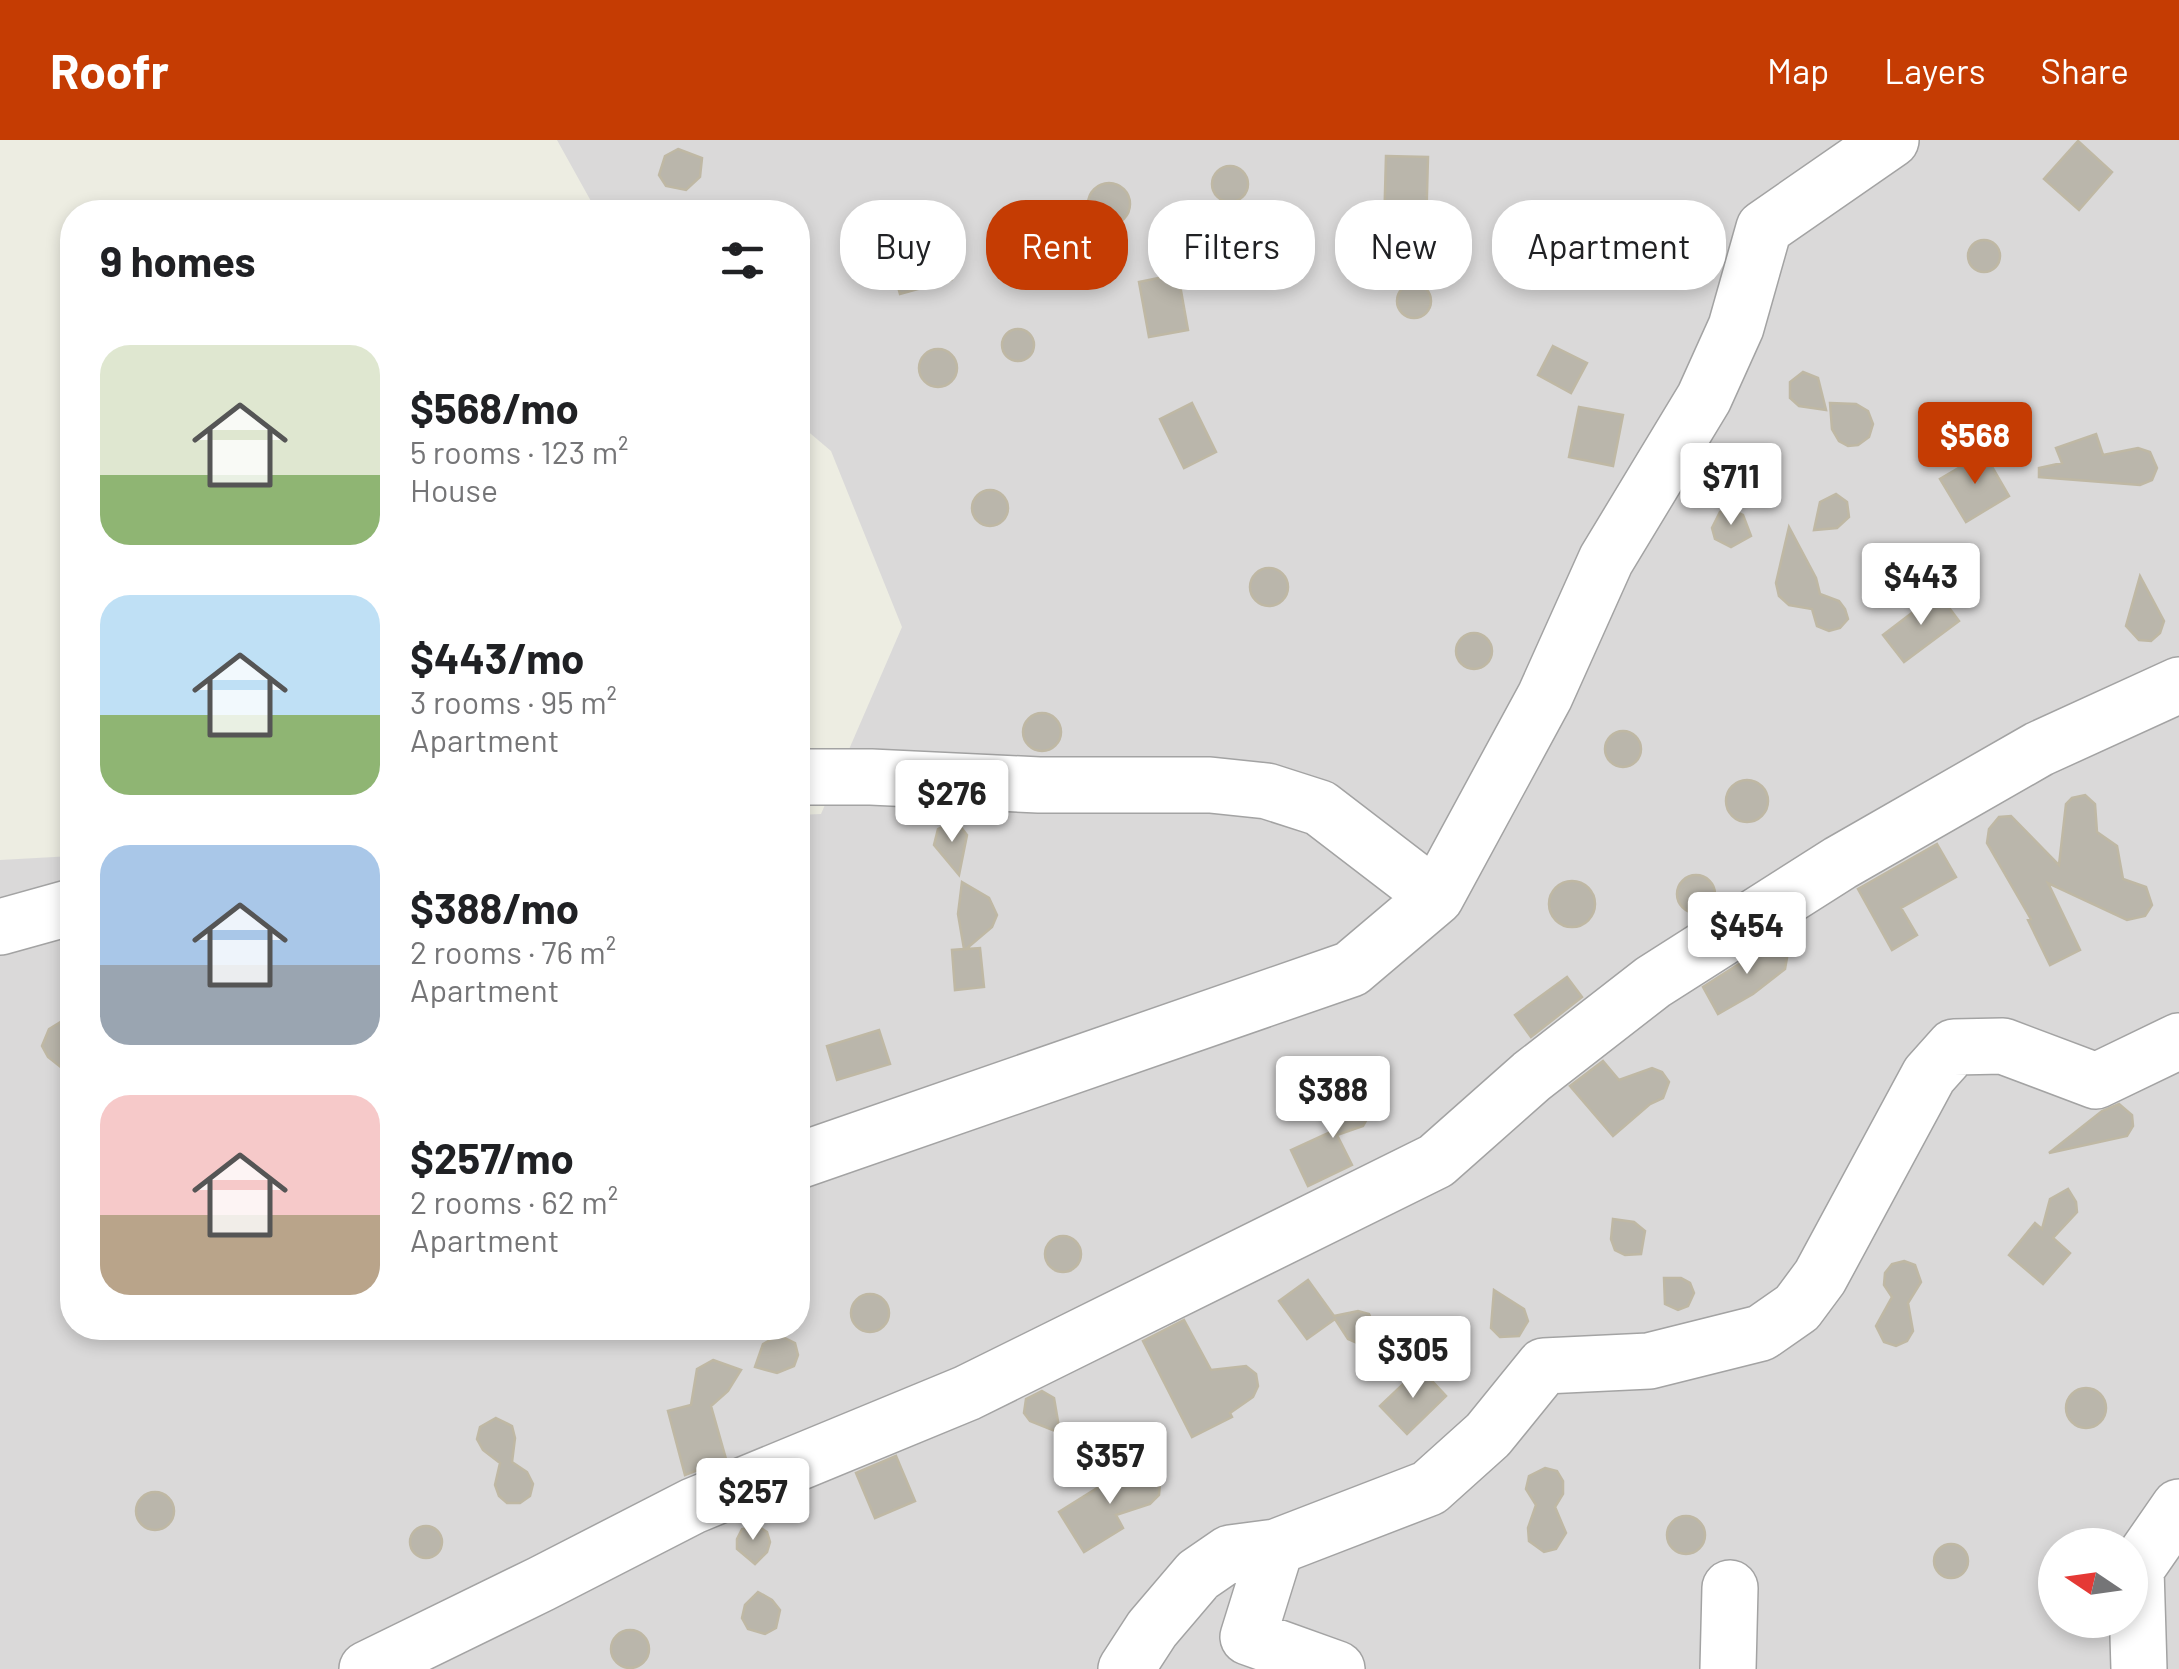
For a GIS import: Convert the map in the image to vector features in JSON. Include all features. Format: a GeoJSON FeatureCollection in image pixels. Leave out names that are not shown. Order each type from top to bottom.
{"type":"FeatureCollection","features":[{"type":"Feature","properties":{"kind":"street"},"geometry":{"type":"LineString","coordinates":[[810,1156],[1351,969],[1436,897],[1545,696],[1606,560],[1704,398],[1736,327],[1764,228],[1891,140]]}},
{"type":"Feature","properties":{"kind":"street"},"geometry":{"type":"LineString","coordinates":[[367,1669],[693,1506],[967,1393],[1436,1161],[1532,1076],[1653,982],[1840,863],[2040,749],[2179,685]]}},
{"type":"Feature","properties":{"kind":"street"},"geometry":{"type":"LineString","coordinates":[[810,777],[1039,785],[1210,784],[1267,790],[1320,808],[1436,897]]}},
{"type":"Feature","properties":{"kind":"street"},"geometry":{"type":"LineString","coordinates":[[0,927],[60,911]]}},
{"type":"Feature","properties":{"kind":"street"},"geometry":{"type":"LineString","coordinates":[[1126,1669],[1152,1628],[1198,1575],[1230,1554],[1276,1547],[1429,1488],[1488,1435],[1544,1366],[1649,1361],[1761,1333],[1797,1308],[1820,1278],[1929,1075],[1954,1047],[2003,1046],[2096,1081],[2179,1041]]}},
{"type":"Feature","properties":{"kind":"street"},"geometry":{"type":"LineString","coordinates":[[2139,1669],[2136,1570],[2179,1507]]}},
{"type":"Feature","properties":{"kind":"street"},"geometry":{"type":"LineString","coordinates":[[1276,1547],[1236,1653],[1337,1669]]}},
{"type":"Feature","properties":{"kind":"street"},"geometry":{"type":"LineString","coordinates":[[1728,1669],[1730,1588]]}},
{"type":"Feature","properties":{"kind":"shaded area"},"geometry":{"type":"Polygon","coordinates":[[[557,140],[2179,140],[2179,1669],[0,1669],[0,860],[60,857],[60,1340],[810,1340],[810,814],[821,814],[902,627],[831,451],[810,433],[810,200],[590,200],[557,140]]]}},
{"type":"Feature","properties":{"kind":"building"},"geometry":{"type":"Polygon","coordinates":[[[2078,141],[2112,172],[2079,210],[2044,179],[2078,141]]]}},
{"type":"Feature","properties":{"kind":"building"},"geometry":{"type":"Polygon","coordinates":[[[678,149],[702,158],[700,177],[686,190],[666,186],[659,175],[665,156],[678,149]]]}},
{"type":"Feature","properties":{"kind":"building"},"geometry":{"type":"Polygon","coordinates":[[[1386,156],[1428,157],[1427,200],[1385,200],[1386,156]]]}},
{"type":"Feature","properties":{"kind":"building"},"geometry":{"type":"Polygon","coordinates":[[[1223,167],[1237,167],[1247,177],[1247,191],[1238,200],[1222,200],[1213,191],[1213,177],[1223,167]]]}},
{"type":"Feature","properties":{"kind":"building"},"geometry":{"type":"Polygon","coordinates":[[[1109,183],[1124,189],[1130,204],[1128,212],[1128,200],[1089,200],[1094,189],[1109,183]]]}},
{"type":"Feature","properties":{"kind":"building"},"geometry":{"type":"Polygon","coordinates":[[[1984,240],[1995,245],[2000,256],[1995,267],[1984,272],[1973,267],[1968,256],[1973,245],[1984,240]]]}},
{"type":"Feature","properties":{"kind":"building"},"geometry":{"type":"Polygon","coordinates":[[[1148,280],[1148,290],[1181,290],[1188,330],[1149,337],[1139,282],[1148,280]]]}},
{"type":"Feature","properties":{"kind":"building"},"geometry":{"type":"Polygon","coordinates":[[[1402,290],[1426,290],[1426,313],[1414,318],[1402,313],[1397,301],[1402,290]]]}},
{"type":"Feature","properties":{"kind":"building"},"geometry":{"type":"Polygon","coordinates":[[[1018,329],[1030,333],[1034,345],[1030,357],[1018,361],[1006,357],[1002,345],[1006,333],[1018,329]]]}},
{"type":"Feature","properties":{"kind":"building"},"geometry":{"type":"Polygon","coordinates":[[[1553,346],[1587,363],[1571,393],[1538,375],[1553,346]]]}},
{"type":"Feature","properties":{"kind":"building"},"geometry":{"type":"Polygon","coordinates":[[[938,349],[951,355],[957,368],[951,381],[938,387],[925,381],[919,368],[925,355],[938,349]]]}},
{"type":"Feature","properties":{"kind":"building"},"geometry":{"type":"Polygon","coordinates":[[[1803,372],[1818,378],[1826,410],[1799,406],[1790,398],[1790,382],[1803,372]]]}},
{"type":"Feature","properties":{"kind":"building"},"geometry":{"type":"Polygon","coordinates":[[[1192,403],[1216,452],[1184,468],[1160,419],[1192,403]]]}},
{"type":"Feature","properties":{"kind":"building"},"geometry":{"type":"Polygon","coordinates":[[[1830,403],[1856,404],[1868,411],[1873,424],[1869,437],[1858,445],[1848,446],[1839,441],[1832,429],[1830,403]]]}},
{"type":"Feature","properties":{"kind":"building"},"geometry":{"type":"Polygon","coordinates":[[[1579,407],[1623,415],[1613,466],[1569,457],[1579,407]]]}},
{"type":"Feature","properties":{"kind":"building"},"geometry":{"type":"Polygon","coordinates":[[[2096,434],[2103,455],[2138,448],[2150,452],[2157,468],[2152,480],[2140,485],[2039,477],[2039,468],[2062,463],[2056,448],[2096,434]]]}},
{"type":"Feature","properties":{"kind":"building"},"geometry":{"type":"Polygon","coordinates":[[[1984,453],[2009,496],[1966,522],[1940,479],[1984,453]]]}},
{"type":"Feature","properties":{"kind":"building"},"geometry":{"type":"Polygon","coordinates":[[[990,490],[1003,495],[1008,508],[1003,521],[990,526],[977,521],[972,508],[977,495],[990,490]]]}},
{"type":"Feature","properties":{"kind":"building"},"geometry":{"type":"Polygon","coordinates":[[[1836,494],[1847,502],[1849,517],[1837,528],[1814,530],[1820,502],[1836,494]]]}},
{"type":"Feature","properties":{"kind":"building"},"geometry":{"type":"Polygon","coordinates":[[[1732,510],[1743,515],[1751,536],[1731,547],[1715,539],[1712,528],[1720,512],[1732,510]]]}},
{"type":"Feature","properties":{"kind":"building"},"geometry":{"type":"Polygon","coordinates":[[[1789,527],[1816,578],[1820,594],[1839,601],[1845,609],[1848,619],[1840,628],[1829,631],[1817,626],[1812,609],[1789,605],[1779,596],[1776,583],[1789,527]]]}},
{"type":"Feature","properties":{"kind":"building"},"geometry":{"type":"Polygon","coordinates":[[[1269,568],[1282,574],[1288,587],[1282,600],[1269,606],[1256,600],[1250,587],[1256,574],[1269,568]]]}},
{"type":"Feature","properties":{"kind":"building"},"geometry":{"type":"Polygon","coordinates":[[[2140,576],[2164,621],[2160,633],[2151,641],[2139,640],[2126,626],[2140,576]]]}},
{"type":"Feature","properties":{"kind":"building"},"geometry":{"type":"Polygon","coordinates":[[[1938,593],[1959,621],[1904,662],[1883,635],[1938,593]]]}},
{"type":"Feature","properties":{"kind":"building"},"geometry":{"type":"Polygon","coordinates":[[[1474,633],[1487,638],[1492,651],[1487,664],[1474,669],[1461,664],[1456,651],[1461,638],[1474,633]]]}},
{"type":"Feature","properties":{"kind":"building"},"geometry":{"type":"Polygon","coordinates":[[[1042,713],[1055,719],[1061,732],[1055,745],[1042,751],[1029,745],[1023,732],[1029,719],[1042,713]]]}},
{"type":"Feature","properties":{"kind":"building"},"geometry":{"type":"Polygon","coordinates":[[[1623,731],[1636,736],[1641,749],[1636,762],[1623,767],[1610,762],[1605,749],[1610,736],[1623,731]]]}},
{"type":"Feature","properties":{"kind":"building"},"geometry":{"type":"Polygon","coordinates":[[[1747,780],[1762,786],[1768,801],[1762,816],[1747,822],[1732,816],[1726,801],[1732,786],[1747,780]]]}},
{"type":"Feature","properties":{"kind":"building"},"geometry":{"type":"Polygon","coordinates":[[[2085,795],[2095,804],[2097,832],[2117,846],[2123,879],[2146,887],[2152,905],[2145,916],[2127,920],[2048,883],[2080,950],[2050,965],[2028,920],[2031,919],[1987,843],[1989,829],[1999,817],[2011,816],[2059,865],[2066,804],[2085,795]]]}},
{"type":"Feature","properties":{"kind":"building"},"geometry":{"type":"Polygon","coordinates":[[[948,824],[960,826],[967,835],[959,875],[934,845],[938,829],[948,824]]]}},
{"type":"Feature","properties":{"kind":"building"},"geometry":{"type":"Polygon","coordinates":[[[1937,844],[1956,877],[1901,908],[1917,935],[1892,950],[1858,889],[1937,844]]]}},
{"type":"Feature","properties":{"kind":"building"},"geometry":{"type":"Polygon","coordinates":[[[1696,875],[1709,881],[1715,894],[1709,907],[1696,913],[1683,907],[1677,894],[1683,881],[1696,875]]]}},
{"type":"Feature","properties":{"kind":"building"},"geometry":{"type":"Polygon","coordinates":[[[1572,881],[1588,888],[1595,904],[1588,920],[1572,927],[1556,920],[1549,904],[1556,888],[1572,881]]]}},
{"type":"Feature","properties":{"kind":"building"},"geometry":{"type":"Polygon","coordinates":[[[962,882],[989,898],[997,915],[992,927],[966,949],[980,948],[984,987],[955,990],[952,950],[964,949],[958,914],[962,882]]]}},
{"type":"Feature","properties":{"kind":"building"},"geometry":{"type":"Polygon","coordinates":[[[1775,941],[1788,952],[1785,969],[1718,1014],[1703,987],[1775,941]]]}},
{"type":"Feature","properties":{"kind":"building"},"geometry":{"type":"Polygon","coordinates":[[[1567,977],[1582,997],[1531,1037],[1515,1015],[1567,977]]]}},
{"type":"Feature","properties":{"kind":"building"},"geometry":{"type":"Polygon","coordinates":[[[60,1022],[60,1066],[42,1046],[49,1029],[60,1022]]]}},
{"type":"Feature","properties":{"kind":"building"},"geometry":{"type":"Polygon","coordinates":[[[879,1030],[890,1064],[837,1080],[827,1046],[879,1030]]]}},
{"type":"Feature","properties":{"kind":"building"},"geometry":{"type":"Polygon","coordinates":[[[1603,1061],[1619,1080],[1652,1068],[1662,1072],[1669,1082],[1663,1098],[1650,1104],[1613,1136],[1570,1086],[1603,1061]]]}},
{"type":"Feature","properties":{"kind":"building"},"geometry":{"type":"Polygon","coordinates":[[[1352,1091],[1364,1094],[1372,1110],[1363,1126],[1337,1135],[1352,1165],[1308,1186],[1291,1150],[1335,1130],[1337,1101],[1352,1091]]]}},
{"type":"Feature","properties":{"kind":"building"},"geometry":{"type":"Polygon","coordinates":[[[2119,1104],[2132,1115],[2133,1126],[2127,1136],[2049,1153],[2102,1111],[2119,1104]]]}},
{"type":"Feature","properties":{"kind":"building"},"geometry":{"type":"Polygon","coordinates":[[[2068,1189],[2077,1212],[2053,1238],[2070,1253],[2043,1284],[2009,1255],[2035,1223],[2042,1229],[2050,1199],[2068,1189]]]}},
{"type":"Feature","properties":{"kind":"building"},"geometry":{"type":"Polygon","coordinates":[[[1613,1219],[1634,1222],[1645,1231],[1641,1254],[1625,1255],[1615,1250],[1611,1239],[1613,1219]]]}},
{"type":"Feature","properties":{"kind":"building"},"geometry":{"type":"Polygon","coordinates":[[[1063,1236],[1076,1241],[1081,1254],[1076,1267],[1063,1272],[1050,1267],[1045,1254],[1050,1241],[1063,1236]]]}},
{"type":"Feature","properties":{"kind":"building"},"geometry":{"type":"Polygon","coordinates":[[[1904,1261],[1915,1265],[1921,1282],[1908,1303],[1913,1331],[1907,1341],[1896,1346],[1884,1342],[1876,1326],[1892,1297],[1884,1285],[1885,1273],[1892,1264],[1904,1261]]]}},
{"type":"Feature","properties":{"kind":"building"},"geometry":{"type":"Polygon","coordinates":[[[1664,1278],[1681,1278],[1690,1283],[1694,1293],[1688,1306],[1678,1310],[1665,1304],[1664,1278]]]}},
{"type":"Feature","properties":{"kind":"building"},"geometry":{"type":"Polygon","coordinates":[[[1308,1280],[1334,1316],[1358,1311],[1369,1314],[1375,1328],[1370,1340],[1357,1343],[1348,1339],[1335,1319],[1307,1339],[1279,1301],[1308,1280]]]}},
{"type":"Feature","properties":{"kind":"building"},"geometry":{"type":"Polygon","coordinates":[[[1494,1290],[1524,1309],[1528,1321],[1519,1336],[1500,1337],[1491,1328],[1494,1290]]]}},
{"type":"Feature","properties":{"kind":"building"},"geometry":{"type":"Polygon","coordinates":[[[870,1294],[883,1300],[889,1313],[883,1326],[870,1332],[857,1326],[851,1313],[857,1300],[870,1294]]]}},
{"type":"Feature","properties":{"kind":"building"},"geometry":{"type":"Polygon","coordinates":[[[1184,1320],[1211,1370],[1246,1366],[1256,1374],[1258,1386],[1253,1397],[1230,1413],[1232,1417],[1192,1437],[1143,1341],[1184,1320]]]}},
{"type":"Feature","properties":{"kind":"building"},"geometry":{"type":"Polygon","coordinates":[[[770,1340],[795,1343],[798,1355],[794,1366],[777,1373],[755,1367],[763,1344],[770,1340]]]}},
{"type":"Feature","properties":{"kind":"building"},"geometry":{"type":"Polygon","coordinates":[[[713,1360],[741,1370],[728,1391],[711,1406],[726,1459],[685,1475],[668,1411],[691,1405],[697,1369],[713,1360]]]}},
{"type":"Feature","properties":{"kind":"building"},"geometry":{"type":"Polygon","coordinates":[[[1420,1368],[1446,1396],[1407,1434],[1380,1406],[1420,1368]]]}},
{"type":"Feature","properties":{"kind":"building"},"geometry":{"type":"Polygon","coordinates":[[[2086,1388],[2100,1394],[2106,1408],[2100,1422],[2086,1428],[2072,1422],[2066,1408],[2072,1394],[2086,1388]]]}},
{"type":"Feature","properties":{"kind":"building"},"geometry":{"type":"Polygon","coordinates":[[[1042,1391],[1054,1398],[1060,1433],[1030,1421],[1024,1413],[1026,1399],[1042,1391]]]}},
{"type":"Feature","properties":{"kind":"building"},"geometry":{"type":"Polygon","coordinates":[[[496,1418],[512,1426],[512,1462],[527,1472],[533,1484],[530,1496],[520,1503],[507,1503],[499,1496],[495,1485],[500,1463],[483,1450],[477,1439],[480,1427],[496,1418]]]}},
{"type":"Feature","properties":{"kind":"building"},"geometry":{"type":"Polygon","coordinates":[[[896,1456],[915,1501],[875,1518],[856,1473],[896,1456]]]}},
{"type":"Feature","properties":{"kind":"building"},"geometry":{"type":"Polygon","coordinates":[[[1545,1468],[1557,1471],[1563,1481],[1563,1494],[1555,1507],[1566,1533],[1556,1549],[1544,1552],[1529,1541],[1528,1528],[1536,1505],[1526,1489],[1529,1476],[1545,1468]]]}},
{"type":"Feature","properties":{"kind":"building"},"geometry":{"type":"Polygon","coordinates":[[[1136,1469],[1156,1473],[1159,1495],[1150,1504],[1116,1515],[1123,1528],[1084,1552],[1059,1512],[1110,1480],[1112,1483],[1136,1469]]]}},
{"type":"Feature","properties":{"kind":"building"},"geometry":{"type":"Polygon","coordinates":[[[155,1492],[168,1498],[174,1511],[168,1524],[155,1530],[142,1524],[136,1511],[142,1498],[155,1492]]]}},
{"type":"Feature","properties":{"kind":"building"},"geometry":{"type":"Polygon","coordinates":[[[1686,1516],[1699,1522],[1705,1535],[1699,1548],[1686,1554],[1673,1548],[1667,1535],[1673,1522],[1686,1516]]]}},
{"type":"Feature","properties":{"kind":"building"},"geometry":{"type":"Polygon","coordinates":[[[426,1526],[438,1530],[442,1542],[438,1554],[426,1558],[414,1554],[410,1542],[414,1530],[426,1526]]]}},
{"type":"Feature","properties":{"kind":"building"},"geometry":{"type":"Polygon","coordinates":[[[758,1526],[767,1532],[770,1542],[767,1552],[755,1564],[737,1549],[737,1539],[742,1529],[758,1526]]]}},
{"type":"Feature","properties":{"kind":"building"},"geometry":{"type":"Polygon","coordinates":[[[1951,1544],[1963,1549],[1968,1561],[1963,1573],[1951,1578],[1939,1573],[1934,1561],[1939,1549],[1951,1544]]]}},
{"type":"Feature","properties":{"kind":"building"},"geometry":{"type":"Polygon","coordinates":[[[758,1592],[780,1610],[776,1628],[765,1634],[748,1629],[742,1618],[745,1605],[758,1592]]]}},
{"type":"Feature","properties":{"kind":"building"},"geometry":{"type":"Polygon","coordinates":[[[630,1630],[644,1635],[649,1649],[644,1663],[630,1668],[616,1663],[611,1649],[616,1635],[630,1630]]]}}]}
